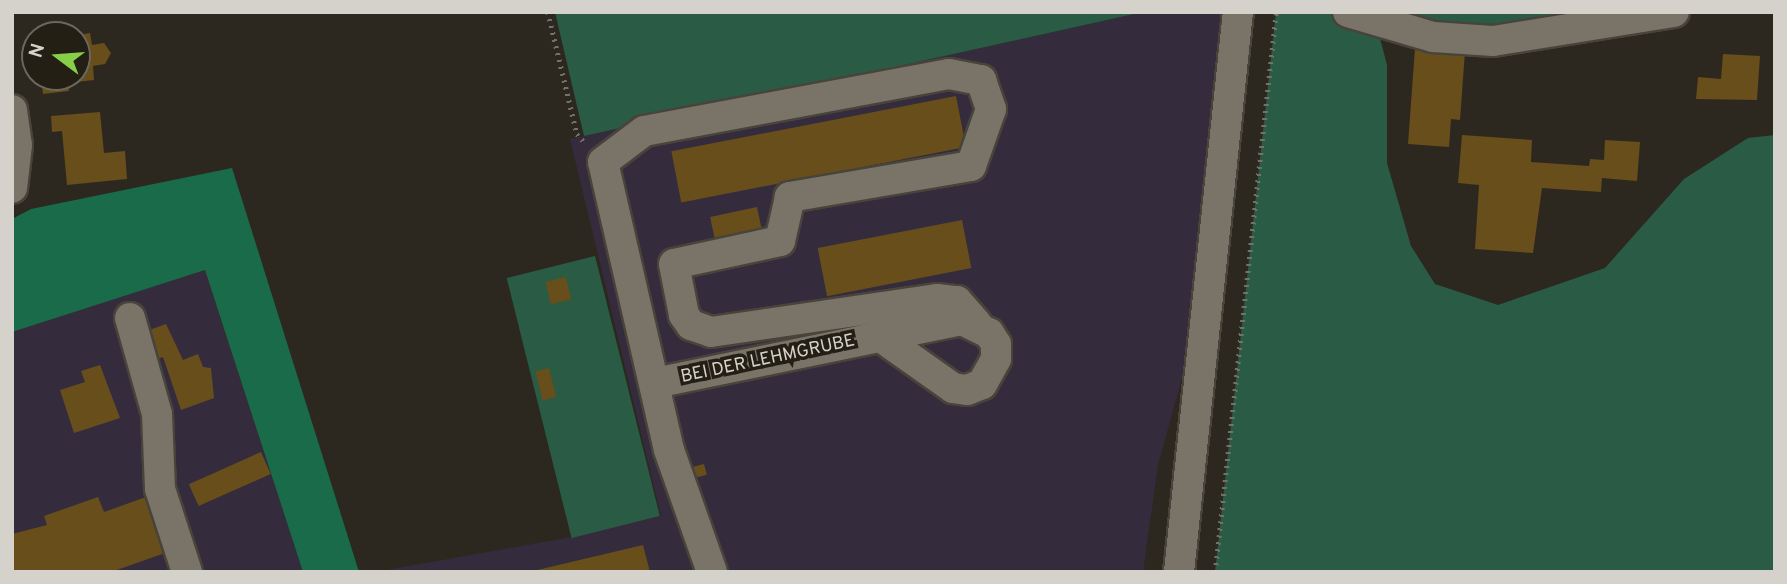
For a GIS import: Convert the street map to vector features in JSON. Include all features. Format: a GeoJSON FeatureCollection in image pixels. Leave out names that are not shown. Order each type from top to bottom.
{"type":"FeatureCollection","features":[{"type":"Feature","properties":{"kind":"street"},"geometry":{"type":"LineString","coordinates":[[1179,572],[1238,12]]}},
{"type":"Feature","properties":{"kind":"street"},"geometry":{"type":"LineString","coordinates":[[1348,12],[1433,37],[1493,41],[1674,12]]}},
{"type":"Feature","properties":{"kind":"street"},"geometry":{"type":"LineString","coordinates":[[603,162],[644,131],[949,74],[981,80],[991,109],[971,166],[789,197],[780,241],[674,264],[684,315],[691,325],[711,332],[937,299],[957,301],[977,324]]}},
{"type":"Feature","properties":{"kind":"street"},"geometry":{"type":"LineString","coordinates":[[12,110],[17,145],[12,188]]}},
{"type":"Feature","properties":{"kind":"street","name":"BEI DER LEHMGRUBE"},"geometry":{"type":"LineString","coordinates":[[603,162],[684,500],[712,572]]}},
{"type":"Feature","properties":{"kind":"street"},"geometry":{"type":"LineString","coordinates":[[130,318],[157,414],[160,489],[187,572]]}},
{"type":"Feature","properties":{"kind":"street","name":"BEI DER LEHMGRUBE"},"geometry":{"type":"LineString","coordinates":[[655,383],[962,320],[977,324],[996,344],[996,359],[982,384],[967,390],[953,388],[881,337]]}},
{"type":"Feature","properties":{"kind":"path"},"geometry":{"type":"LineString","coordinates":[[548,12],[577,134],[603,162]]}},
{"type":"Feature","properties":{"kind":"path"},"geometry":{"type":"LineString","coordinates":[[1215,572],[1276,12]]}},
{"type":"Feature","properties":{"kind":"shaded area"},"geometry":{"type":"Polygon","coordinates":[[[1143,12],[1222,12],[1182,378],[1158,465],[1143,572],[376,572],[572,537],[661,516],[570,139],[1143,12]]]}},
{"type":"Feature","properties":{"kind":"shaded area"},"geometry":{"type":"Polygon","coordinates":[[[205,270],[303,572],[12,572],[12,332],[205,270]]]}},
{"type":"Feature","properties":{"kind":"green space"},"geometry":{"type":"Polygon","coordinates":[[[555,12],[1143,12],[584,136],[555,12]]]}},
{"type":"Feature","properties":{"kind":"green space"},"geometry":{"type":"Polygon","coordinates":[[[1276,12],[1348,12],[1376,23],[1387,65],[1387,163],[1411,246],[1435,284],[1498,305],[1605,268],[1684,179],[1748,138],[1775,135],[1775,572],[1215,572],[1276,12]]]}},
{"type":"Feature","properties":{"kind":"green space"},"geometry":{"type":"Polygon","coordinates":[[[1365,12],[1624,12],[1494,33],[1365,12]]]}},
{"type":"Feature","properties":{"kind":"green space"},"geometry":{"type":"Polygon","coordinates":[[[232,168],[359,572],[303,572],[205,270],[12,332],[12,219],[31,209],[232,168]]]}},
{"type":"Feature","properties":{"kind":"green space"},"geometry":{"type":"Polygon","coordinates":[[[595,256],[660,516],[572,538],[507,278],[595,256]]]}},
{"type":"Feature","properties":{"kind":"building"},"geometry":{"type":"Polygon","coordinates":[[[91,39],[92,45],[104,43],[111,53],[105,64],[93,66],[94,80],[91,80],[91,39]]]}},
{"type":"Feature","properties":{"kind":"building"},"geometry":{"type":"Polygon","coordinates":[[[1415,48],[1465,51],[1460,120],[1451,119],[1449,147],[1408,144],[1415,48]]]}},
{"type":"Feature","properties":{"kind":"building"},"geometry":{"type":"Polygon","coordinates":[[[1723,54],[1760,56],[1757,100],[1696,99],[1698,77],[1721,79],[1723,54]]]}},
{"type":"Feature","properties":{"kind":"building"},"geometry":{"type":"Polygon","coordinates":[[[43,91],[69,91],[43,94],[43,91]]]}},
{"type":"Feature","properties":{"kind":"building"},"geometry":{"type":"Polygon","coordinates":[[[956,96],[966,147],[681,202],[671,151],[956,96]]]}},
{"type":"Feature","properties":{"kind":"building"},"geometry":{"type":"Polygon","coordinates":[[[100,112],[104,153],[125,151],[127,179],[67,185],[62,131],[52,132],[51,116],[100,112]]]}},
{"type":"Feature","properties":{"kind":"building"},"geometry":{"type":"Polygon","coordinates":[[[1462,135],[1532,140],[1531,162],[1589,166],[1590,159],[1604,160],[1605,140],[1640,142],[1637,181],[1602,178],[1601,192],[1542,188],[1533,253],[1475,249],[1479,185],[1458,183],[1462,135]]]}},
{"type":"Feature","properties":{"kind":"building"},"geometry":{"type":"Polygon","coordinates":[[[757,207],[762,231],[715,241],[710,217],[757,207]]]}},
{"type":"Feature","properties":{"kind":"building"},"geometry":{"type":"Polygon","coordinates":[[[962,220],[971,268],[827,296],[818,248],[962,220]]]}},
{"type":"Feature","properties":{"kind":"building"},"geometry":{"type":"Polygon","coordinates":[[[566,277],[571,299],[551,304],[546,282],[566,277]]]}},
{"type":"Feature","properties":{"kind":"building"},"geometry":{"type":"Polygon","coordinates":[[[166,324],[183,360],[198,354],[203,367],[211,368],[214,398],[181,410],[163,357],[151,361],[141,333],[166,324]]]}},
{"type":"Feature","properties":{"kind":"building"},"geometry":{"type":"Polygon","coordinates":[[[100,365],[120,418],[74,433],[60,390],[85,382],[81,371],[100,365]]]}},
{"type":"Feature","properties":{"kind":"building"},"geometry":{"type":"Polygon","coordinates":[[[549,368],[556,397],[543,400],[535,371],[549,368]]]}},
{"type":"Feature","properties":{"kind":"building"},"geometry":{"type":"Polygon","coordinates":[[[261,452],[271,474],[199,506],[189,484],[261,452]]]}},
{"type":"Feature","properties":{"kind":"building"},"geometry":{"type":"Polygon","coordinates":[[[704,464],[707,475],[696,477],[693,467],[704,464]]]}},
{"type":"Feature","properties":{"kind":"building"},"geometry":{"type":"Polygon","coordinates":[[[98,497],[104,512],[146,497],[165,553],[111,572],[12,572],[12,534],[47,525],[44,516],[98,497]]]}},
{"type":"Feature","properties":{"kind":"building"},"geometry":{"type":"Polygon","coordinates":[[[643,545],[650,572],[533,572],[533,571],[643,545]]]}}]}
